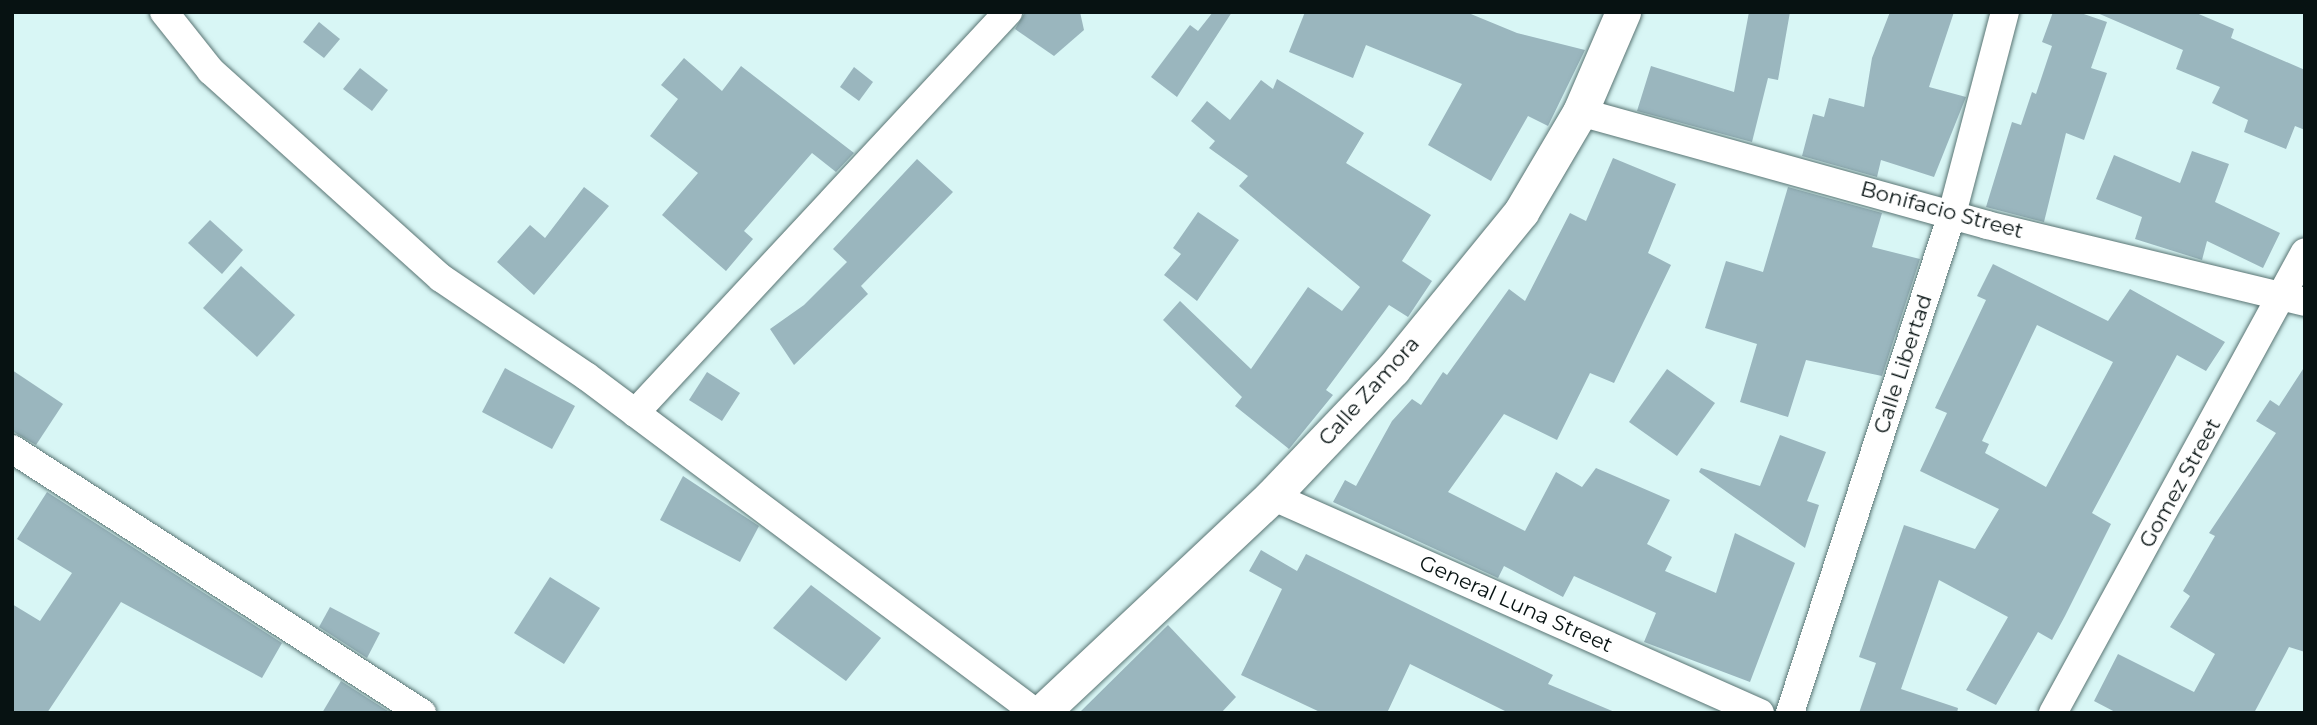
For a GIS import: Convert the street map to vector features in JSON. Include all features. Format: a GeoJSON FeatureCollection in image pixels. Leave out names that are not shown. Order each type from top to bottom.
{"type":"FeatureCollection","features":[{"type":"Feature","properties":{"kind":"street"},"geometry":{"type":"LineString","coordinates":[[164,12],[211,71],[282,140],[441,278],[635,413],[1038,713]]}},
{"type":"Feature","properties":{"kind":"street"},"geometry":{"type":"LineString","coordinates":[[635,413],[1008,12]]}},
{"type":"Feature","properties":{"kind":"street","name":"Calle Zamora"},"geometry":{"type":"LineString","coordinates":[[1038,713],[1272,496],[1393,369],[1512,222],[1580,112],[1623,12]]}},
{"type":"Feature","properties":{"kind":"street","name":"Calle Libertad"},"geometry":{"type":"LineString","coordinates":[[1790,713],[1952,214],[2005,12]]}},
{"type":"Feature","properties":{"kind":"street","name":"Bonifacio Street"},"geometry":{"type":"LineString","coordinates":[[1580,112],[1952,214],[2295,298]]}},
{"type":"Feature","properties":{"kind":"street","name":"Gomez Street"},"geometry":{"type":"LineString","coordinates":[[2053,713],[2295,298],[2305,252]]}},
{"type":"Feature","properties":{"kind":"street"},"geometry":{"type":"LineString","coordinates":[[12,449],[422,713]]}},
{"type":"Feature","properties":{"kind":"street","name":"General Luna Street"},"geometry":{"type":"LineString","coordinates":[[1272,496],[1759,713]]}},
{"type":"Feature","properties":{"kind":"building"},"geometry":{"type":"Polygon","coordinates":[[[1080,12],[1084,30],[1054,56],[1015,29],[1024,14],[1080,12]]]}},
{"type":"Feature","properties":{"kind":"building"},"geometry":{"type":"Polygon","coordinates":[[[1213,12],[1232,12],[1177,97],[1151,77],[1190,25],[1198,31],[1213,12]]]}},
{"type":"Feature","properties":{"kind":"building"},"geometry":{"type":"Polygon","coordinates":[[[1305,12],[1466,12],[1517,33],[1585,50],[1548,126],[1528,116],[1491,181],[1428,145],[1462,84],[1366,45],[1353,78],[1289,52],[1305,12]]]}},
{"type":"Feature","properties":{"kind":"building"},"geometry":{"type":"Polygon","coordinates":[[[1749,12],[1790,12],[1778,80],[1768,78],[1752,142],[1637,111],[1651,66],[1734,92],[1749,12]]]}},
{"type":"Feature","properties":{"kind":"building"},"geometry":{"type":"Polygon","coordinates":[[[1890,12],[1954,12],[1929,87],[1966,97],[1934,177],[1881,160],[1877,177],[1802,156],[1813,114],[1824,117],[1829,98],[1864,107],[1872,58],[1890,12]]]}},
{"type":"Feature","properties":{"kind":"building"},"geometry":{"type":"Polygon","coordinates":[[[2053,12],[2078,12],[2107,22],[2091,68],[2107,73],[2084,140],[2066,133],[2044,222],[1986,207],[2012,122],[2021,125],[2032,92],[2036,94],[2052,46],[2042,42],[2053,12]]]}},
{"type":"Feature","properties":{"kind":"building"},"geometry":{"type":"Polygon","coordinates":[[[2095,12],[2194,12],[2234,29],[2231,38],[2305,70],[2305,130],[2295,126],[2286,149],[2244,132],[2248,120],[2212,103],[2220,87],[2176,69],[2183,50],[2095,12]]]}},
{"type":"Feature","properties":{"kind":"building"},"geometry":{"type":"Polygon","coordinates":[[[319,22],[340,39],[324,58],[303,42],[319,22]]]}},
{"type":"Feature","properties":{"kind":"building"},"geometry":{"type":"Polygon","coordinates":[[[684,58],[722,91],[741,66],[854,153],[836,172],[812,153],[744,231],[753,239],[726,271],[662,215],[698,173],[650,136],[678,99],[661,85],[684,58]]]}},
{"type":"Feature","properties":{"kind":"building"},"geometry":{"type":"Polygon","coordinates":[[[854,67],[873,82],[859,101],[840,87],[854,67]]]}},
{"type":"Feature","properties":{"kind":"building"},"geometry":{"type":"Polygon","coordinates":[[[360,68],[388,90],[372,111],[343,89],[360,68]]]}},
{"type":"Feature","properties":{"kind":"building"},"geometry":{"type":"Polygon","coordinates":[[[1277,79],[1364,133],[1346,163],[1431,215],[1402,261],[1432,281],[1408,317],[1389,305],[1326,390],[1333,395],[1289,449],[1235,406],[1242,397],[1163,320],[1180,301],[1251,369],[1308,287],[1342,311],[1360,287],[1239,186],[1248,176],[1209,148],[1215,141],[1191,121],[1207,101],[1230,120],[1261,80],[1273,89],[1277,79]]]}},
{"type":"Feature","properties":{"kind":"building"},"geometry":{"type":"Polygon","coordinates":[[[2192,151],[2229,164],[2215,202],[2280,233],[2263,268],[2207,241],[2202,260],[2135,239],[2142,217],[2096,199],[2114,155],[2180,183],[2192,151]]]}},
{"type":"Feature","properties":{"kind":"building"},"geometry":{"type":"Polygon","coordinates":[[[1613,158],[1676,184],[1648,253],[1671,265],[1614,383],[1590,373],[1557,440],[1504,414],[1448,492],[1525,531],[1556,472],[1582,487],[1596,468],[1670,500],[1647,544],[1672,557],[1665,571],[1716,593],[1735,533],[1795,563],[1750,682],[1644,642],[1656,613],[1574,576],[1563,597],[1504,566],[1498,578],[1333,502],[1345,480],[1356,486],[1392,421],[1412,399],[1421,405],[1443,372],[1447,375],[1509,289],[1525,301],[1570,213],[1586,221],[1613,158]]]}},
{"type":"Feature","properties":{"kind":"building"},"geometry":{"type":"Polygon","coordinates":[[[917,159],[953,192],[861,286],[868,294],[794,365],[770,329],[804,305],[847,262],[833,249],[917,159]]]}},
{"type":"Feature","properties":{"kind":"building"},"geometry":{"type":"Polygon","coordinates":[[[584,187],[609,206],[534,295],[497,262],[530,225],[545,238],[584,187]]]}},
{"type":"Feature","properties":{"kind":"building"},"geometry":{"type":"Polygon","coordinates":[[[1788,187],[1882,213],[1872,247],[1920,259],[1882,376],[1806,360],[1788,417],[1740,402],[1757,344],[1705,328],[1726,261],[1763,272],[1788,187]]]}},
{"type":"Feature","properties":{"kind":"building"},"geometry":{"type":"Polygon","coordinates":[[[1198,212],[1239,240],[1197,301],[1164,275],[1181,254],[1173,248],[1198,212]]]}},
{"type":"Feature","properties":{"kind":"building"},"geometry":{"type":"Polygon","coordinates":[[[210,220],[243,250],[222,274],[188,243],[210,220]]]}},
{"type":"Feature","properties":{"kind":"building"},"geometry":{"type":"Polygon","coordinates":[[[1993,264],[2108,321],[2130,289],[2225,342],[2206,371],[2177,355],[2092,513],[2111,524],[2065,616],[2052,640],[2038,632],[1996,705],[1966,690],[2008,617],[1939,580],[1901,689],[1958,708],[1957,713],[1859,713],[1876,663],[1859,657],[1904,525],[1975,549],[1999,509],[1920,471],[1947,413],[1935,408],[1986,300],[1977,296],[1993,264]],[[2037,325],[1982,441],[1989,444],[1985,453],[2046,487],[2113,362],[2037,325]]]}},
{"type":"Feature","properties":{"kind":"building"},"geometry":{"type":"Polygon","coordinates":[[[241,266],[295,315],[257,357],[203,308],[241,266]]]}},
{"type":"Feature","properties":{"kind":"building"},"geometry":{"type":"Polygon","coordinates":[[[2305,366],[2305,652],[2289,647],[2254,713],[2117,713],[2094,701],[2118,654],[2194,692],[2215,654],[2170,627],[2190,596],[2183,591],[2215,536],[2209,533],[2276,433],[2256,421],[2270,400],[2279,406],[2305,366]]]}},
{"type":"Feature","properties":{"kind":"building"},"geometry":{"type":"Polygon","coordinates":[[[505,368],[575,406],[552,449],[482,412],[505,368]]]}},
{"type":"Feature","properties":{"kind":"building"},"geometry":{"type":"Polygon","coordinates":[[[1667,369],[1715,403],[1677,456],[1629,422],[1667,369]]]}},
{"type":"Feature","properties":{"kind":"building"},"geometry":{"type":"Polygon","coordinates":[[[12,370],[63,404],[36,445],[12,431],[12,370]]]}},
{"type":"Feature","properties":{"kind":"building"},"geometry":{"type":"Polygon","coordinates":[[[707,372],[740,393],[722,421],[689,400],[707,372]]]}},
{"type":"Feature","properties":{"kind":"building"},"geometry":{"type":"Polygon","coordinates":[[[1780,435],[1826,452],[1807,501],[1819,505],[1805,548],[1699,472],[1701,468],[1760,486],[1780,435]]]}},
{"type":"Feature","properties":{"kind":"building"},"geometry":{"type":"Polygon","coordinates":[[[683,476],[759,526],[740,562],[660,520],[683,476]]]}},
{"type":"Feature","properties":{"kind":"building"},"geometry":{"type":"Polygon","coordinates":[[[47,492],[282,643],[262,678],[121,602],[47,713],[12,713],[12,604],[40,621],[72,573],[17,539],[47,492]]]}},
{"type":"Feature","properties":{"kind":"building"},"geometry":{"type":"Polygon","coordinates":[[[1261,550],[1297,571],[1306,554],[1553,675],[1548,684],[1617,713],[1509,713],[1410,664],[1387,713],[1322,713],[1241,675],[1282,589],[1249,571],[1261,550]]]}},
{"type":"Feature","properties":{"kind":"building"},"geometry":{"type":"Polygon","coordinates":[[[550,577],[600,608],[564,664],[514,633],[550,577]]]}},
{"type":"Feature","properties":{"kind":"building"},"geometry":{"type":"Polygon","coordinates":[[[811,585],[881,638],[846,681],[773,628],[811,585]]]}},
{"type":"Feature","properties":{"kind":"building"},"geometry":{"type":"Polygon","coordinates":[[[330,607],[380,633],[367,658],[319,627],[330,607]]]}},
{"type":"Feature","properties":{"kind":"building"},"geometry":{"type":"Polygon","coordinates":[[[1168,625],[1236,697],[1221,713],[1079,713],[1168,625]]]}},
{"type":"Feature","properties":{"kind":"building"},"geometry":{"type":"Polygon","coordinates":[[[341,681],[391,713],[322,713],[341,681]]]}}]}
